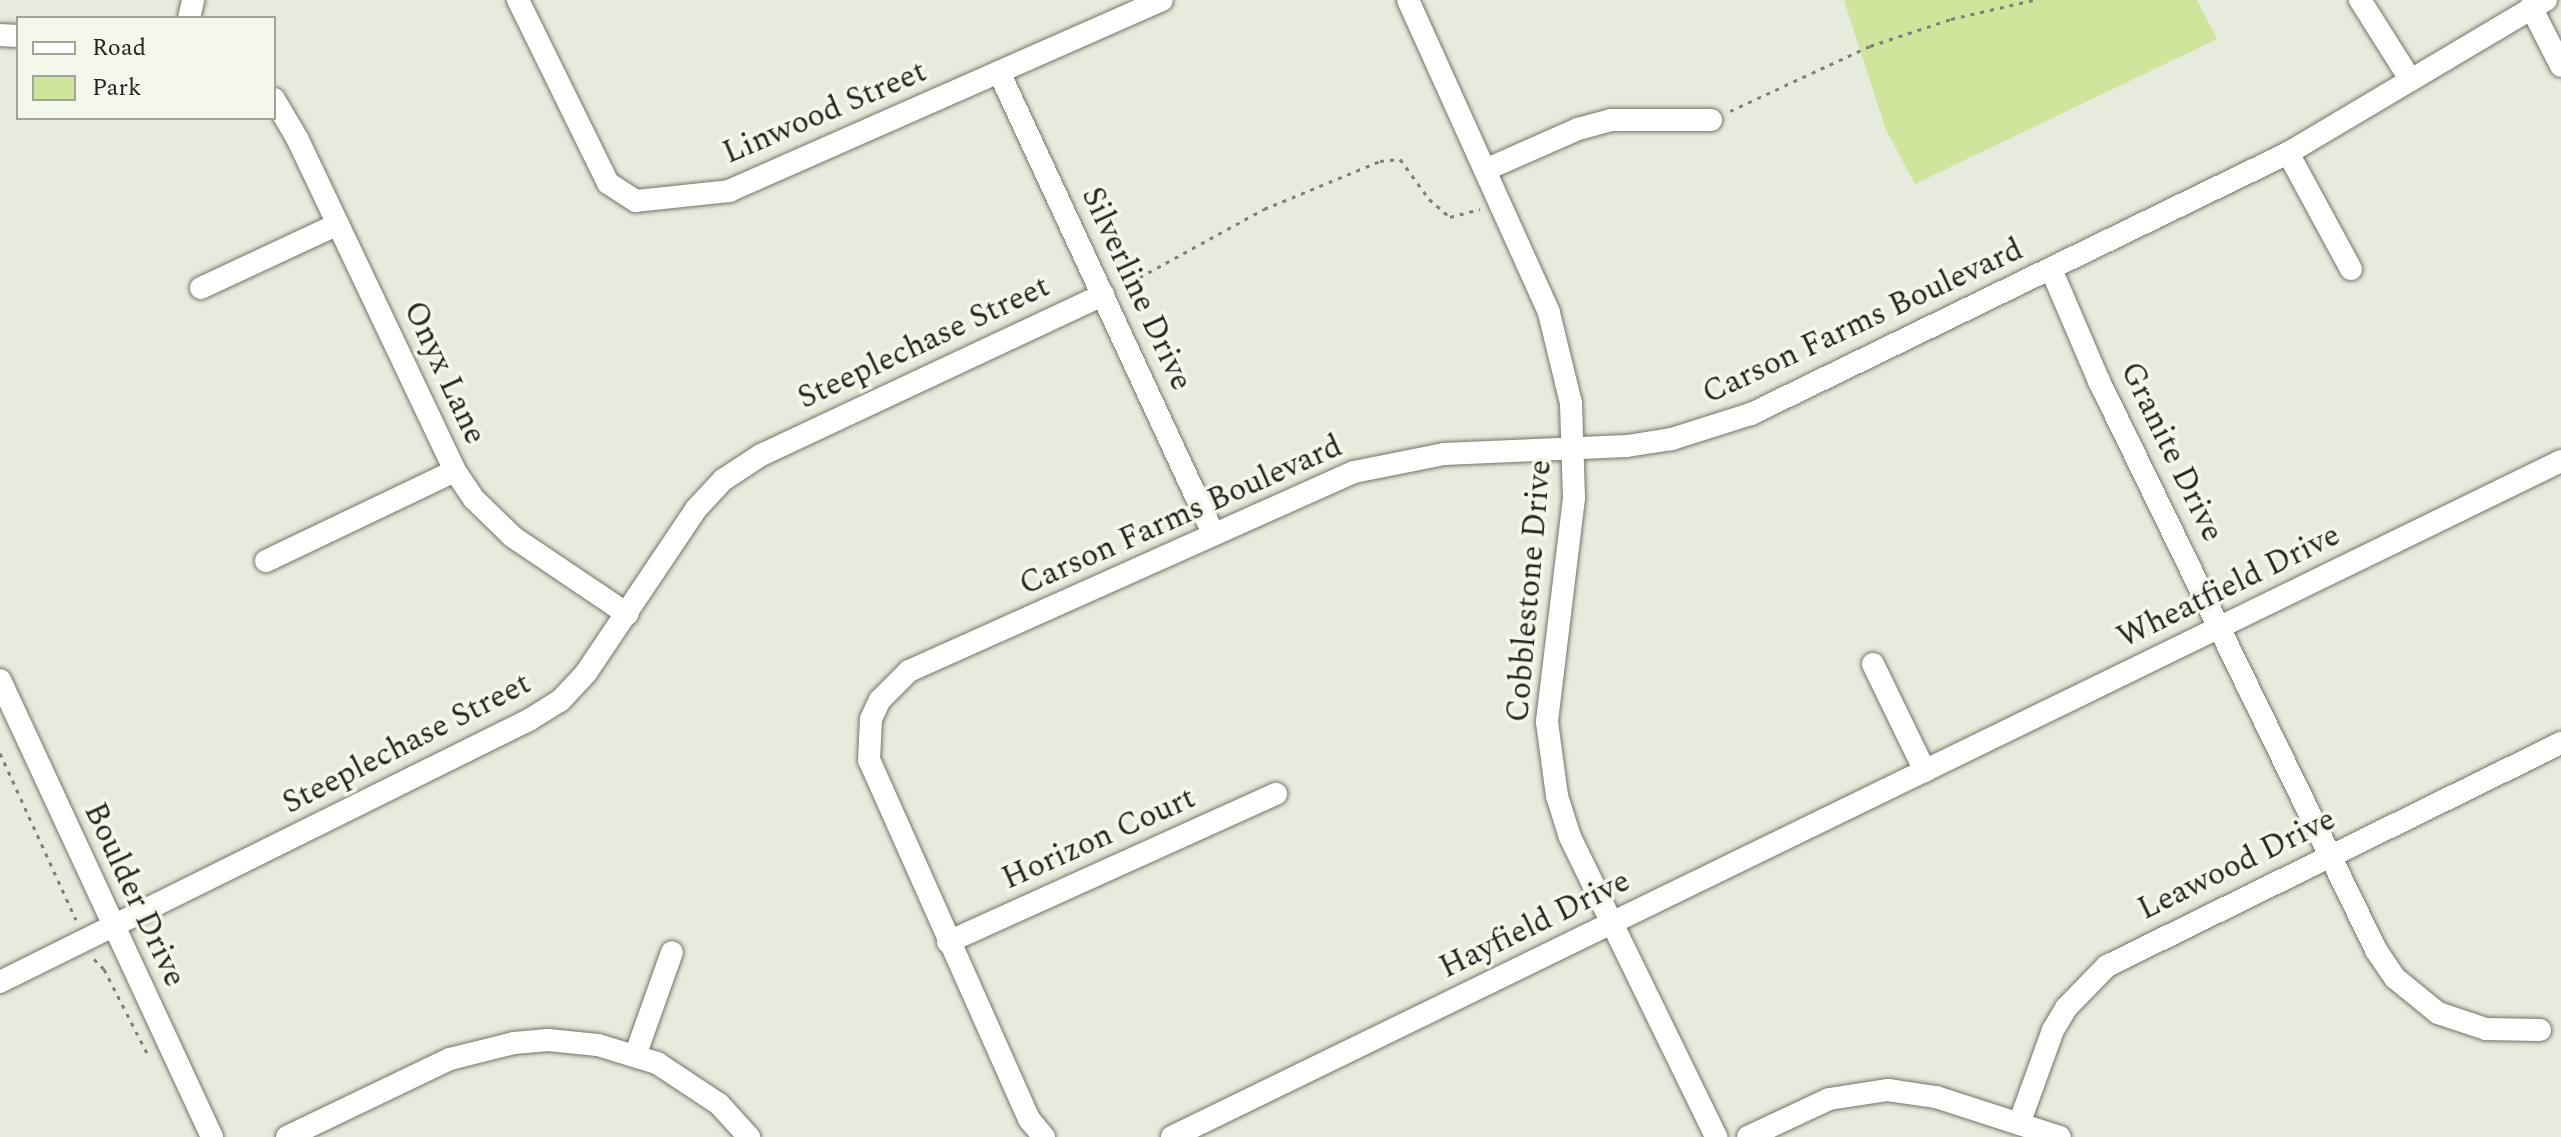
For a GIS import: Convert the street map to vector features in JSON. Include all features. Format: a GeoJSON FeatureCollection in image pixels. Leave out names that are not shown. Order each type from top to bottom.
{"type":"FeatureCollection","features":[{"type":"Feature","properties":{"kind":"street","name":"Linwood Street"},"geometry":{"type":"LineString","coordinates":[[522,1],[608,183],[636,201],[729,191],[1162,0]]}},
{"type":"Feature","properties":{"kind":"street","name":"Cobblestone Drive"},"geometry":{"type":"LineString","coordinates":[[1408,0],[1552,324],[1571,403],[1575,449],[1574,498],[1549,685],[1550,759],[1570,837],[1716,1137]]}},
{"type":"Feature","properties":{"kind":"street"},"geometry":{"type":"LineString","coordinates":[[2360,0],[2410,79]]}},
{"type":"Feature","properties":{"kind":"street"},"geometry":{"type":"LineString","coordinates":[[2538,4],[2561,66]]}},
{"type":"Feature","properties":{"kind":"street","name":"Carson Farms Boulevard"},"geometry":{"type":"LineString","coordinates":[[948,942],[869,760],[871,719],[880,700],[909,671],[1319,485],[1398,461],[1672,439],[1751,414],[2288,153],[2538,4]]}},
{"type":"Feature","properties":{"kind":"street","name":"Silverline Drive"},"geometry":{"type":"LineString","coordinates":[[999,72],[1213,533]]}},
{"type":"Feature","properties":{"kind":"street","name":"Onyx Lane"},"geometry":{"type":"LineString","coordinates":[[276,103],[338,224],[455,471],[474,499],[513,537],[627,614]]}},
{"type":"Feature","properties":{"kind":"street"},"geometry":{"type":"LineString","coordinates":[[1485,170],[1578,129],[1611,120],[1711,120]]}},
{"type":"Feature","properties":{"kind":"street"},"geometry":{"type":"LineString","coordinates":[[2288,153],[2351,269]]}},
{"type":"Feature","properties":{"kind":"street"},"geometry":{"type":"LineString","coordinates":[[201,288],[338,224]]}},
{"type":"Feature","properties":{"kind":"street","name":"Granite Drive"},"geometry":{"type":"LineString","coordinates":[[2051,269],[2099,381],[2221,626],[2376,950],[2419,1000],[2473,1026],[2540,1030]]}},
{"type":"Feature","properties":{"kind":"street","name":"Steeplechase Street"},"geometry":{"type":"LineString","coordinates":[[0,982],[529,720],[560,701],[586,673],[696,509],[723,480],[761,455],[1103,295]]}},
{"type":"Feature","properties":{"kind":"street","name":"Wheatfield Drive"},"geometry":{"type":"LineString","coordinates":[[1925,771],[2561,461]]}},
{"type":"Feature","properties":{"kind":"street"},"geometry":{"type":"LineString","coordinates":[[266,561],[455,471]]}},
{"type":"Feature","properties":{"kind":"street"},"geometry":{"type":"LineString","coordinates":[[1873,664],[1925,771]]}},
{"type":"Feature","properties":{"kind":"street","name":"Boulder Drive"},"geometry":{"type":"LineString","coordinates":[[0,680],[8,719],[212,1137]]}},
{"type":"Feature","properties":{"kind":"street","name":"Leawood Drive"},"geometry":{"type":"LineString","coordinates":[[2019,1124],[2053,1030],[2087,982],[2134,950],[2561,743]]}},
{"type":"Feature","properties":{"kind":"street","name":"Hayfield Drive"},"geometry":{"type":"LineString","coordinates":[[1172,1137],[1925,771]]}},
{"type":"Feature","properties":{"kind":"street","name":"Horizon Court"},"geometry":{"type":"LineString","coordinates":[[948,942],[1276,794]]}},
{"type":"Feature","properties":{"kind":"street"},"geometry":{"type":"LineString","coordinates":[[948,942],[1029,1119],[1044,1137]]}},
{"type":"Feature","properties":{"kind":"street"},"geometry":{"type":"LineString","coordinates":[[635,1056],[672,952]]}},
{"type":"Feature","properties":{"kind":"street"},"geometry":{"type":"LineString","coordinates":[[287,1137],[480,1049],[548,1040],[657,1063],[709,1097],[749,1137]]}},
{"type":"Feature","properties":{"kind":"street"},"geometry":{"type":"LineString","coordinates":[[1748,1137],[1829,1099],[1888,1090],[1936,1097],[2060,1137]]}},
{"type":"Feature","properties":{"kind":"path"},"geometry":{"type":"LineString","coordinates":[[1711,120],[1870,46],[1951,19],[2033,0]]}},
{"type":"Feature","properties":{"kind":"path"},"geometry":{"type":"LineString","coordinates":[[1103,295],[1264,209],[1380,161],[1400,159],[1429,199],[1450,217],[1499,200]]}},
{"type":"Feature","properties":{"kind":"path"},"geometry":{"type":"LineString","coordinates":[[0,753],[75,911],[84,941],[104,969],[147,1053]]}},
{"type":"Feature","properties":{"kind":"green space"},"geometry":{"type":"Polygon","coordinates":[[[1844,0],[2197,0],[2217,39],[1915,184],[1886,130],[1844,0]]]}}]}
